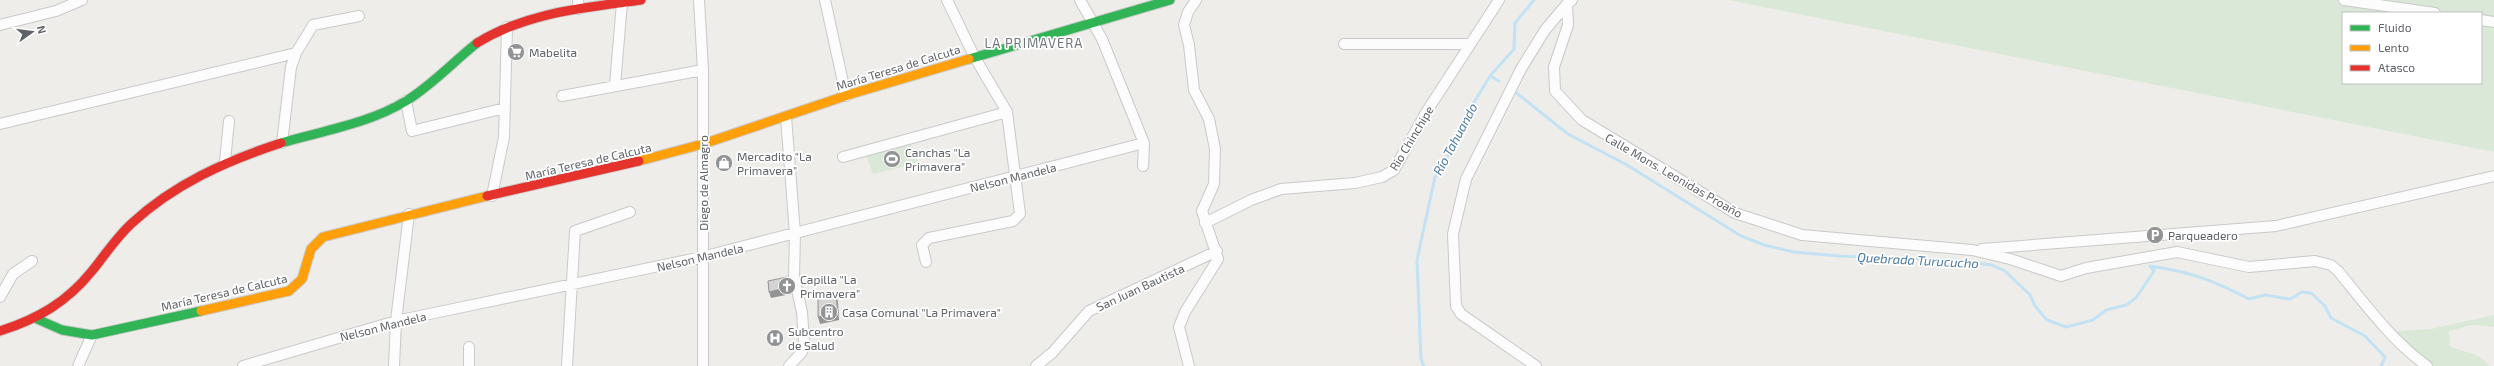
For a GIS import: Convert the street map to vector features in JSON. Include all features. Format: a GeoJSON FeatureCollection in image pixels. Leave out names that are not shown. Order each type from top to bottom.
{"type":"FeatureCollection","features":[{"type":"Feature","properties":{"kind":"street"},"geometry":{"type":"LineString","coordinates":[[0,26],[56,11],[82,0]]}},
{"type":"Feature","properties":{"kind":"street"},"geometry":{"type":"LineString","coordinates":[[0,331],[37,319],[71,295],[135,219],[195,177],[225,161],[380,112],[406,101],[424,90],[480,40],[507,27],[578,4],[622,3],[641,0]]}},
{"type":"Feature","properties":{"kind":"street","name":"Diego de Almagro"},"geometry":{"type":"LineString","coordinates":[[699,0],[703,70],[703,366]]}},
{"type":"Feature","properties":{"kind":"street"},"geometry":{"type":"LineString","coordinates":[[825,0],[846,96]]}},
{"type":"Feature","properties":{"kind":"street"},"geometry":{"type":"LineString","coordinates":[[926,262],[922,245],[929,238],[1013,221],[1018,218],[1020,214],[1007,112],[974,56],[947,0]]}},
{"type":"Feature","properties":{"kind":"street"},"geometry":{"type":"LineString","coordinates":[[1080,0],[1094,22],[1144,143],[1142,166]]}},
{"type":"Feature","properties":{"kind":"street","name":"María Teresa de Calcuta"},"geometry":{"type":"LineString","coordinates":[[37,319],[62,330],[92,335],[289,291],[299,286],[303,280],[311,247],[315,241],[409,214],[639,162],[703,144],[846,96],[974,56],[1170,0]]}},
{"type":"Feature","properties":{"kind":"street"},"geometry":{"type":"LineString","coordinates":[[1189,366],[1179,327],[1185,312],[1218,259],[1218,250],[1205,223],[1202,211],[1214,184],[1215,149],[1208,119],[1194,90],[1189,45],[1184,25],[1188,12],[1196,0]]}},
{"type":"Feature","properties":{"kind":"street","name":"Rio Chinchipe"},"geometry":{"type":"LineString","coordinates":[[1205,223],[1254,198],[1283,189],[1375,180],[1386,176],[1394,170],[1427,111],[1470,44],[1486,24],[1499,0]]}},
{"type":"Feature","properties":{"kind":"street"},"geometry":{"type":"LineString","coordinates":[[2344,0],[2428,12]]}},
{"type":"Feature","properties":{"kind":"street"},"geometry":{"type":"LineString","coordinates":[[1536,366],[1468,321],[1461,314],[1456,306],[1453,234],[1466,179],[1500,110],[1521,69],[1545,30],[1570,2]]}},
{"type":"Feature","properties":{"kind":"street","name":"Calle Mons. Leonidas Proaño"},"geometry":{"type":"LineString","coordinates":[[1570,2],[1568,25],[1554,67],[1555,91],[1582,120],[1735,213],[1802,235],[1972,250]]}},
{"type":"Feature","properties":{"kind":"street"},"geometry":{"type":"LineString","coordinates":[[615,85],[622,3]]}},
{"type":"Feature","properties":{"kind":"street"},"geometry":{"type":"LineString","coordinates":[[282,143],[291,66],[296,53],[313,25],[359,16]]}},
{"type":"Feature","properties":{"kind":"street"},"geometry":{"type":"LineString","coordinates":[[2482,20],[2494,22]]}},
{"type":"Feature","properties":{"kind":"street"},"geometry":{"type":"LineString","coordinates":[[492,196],[504,137],[508,50],[507,27]]}},
{"type":"Feature","properties":{"kind":"street"},"geometry":{"type":"LineString","coordinates":[[1344,44],[1470,44]]}},
{"type":"Feature","properties":{"kind":"street"},"geometry":{"type":"LineString","coordinates":[[0,124],[296,53]]}},
{"type":"Feature","properties":{"kind":"street"},"geometry":{"type":"LineString","coordinates":[[562,96],[615,85],[703,70]]}},
{"type":"Feature","properties":{"kind":"street"},"geometry":{"type":"LineString","coordinates":[[406,101],[412,131],[505,108]]}},
{"type":"Feature","properties":{"kind":"street"},"geometry":{"type":"LineString","coordinates":[[843,157],[1007,112]]}},
{"type":"Feature","properties":{"kind":"street"},"geometry":{"type":"LineString","coordinates":[[786,117],[795,234],[794,277],[802,312],[804,341],[802,352],[789,366]]}},
{"type":"Feature","properties":{"kind":"street"},"geometry":{"type":"LineString","coordinates":[[225,161],[229,121]]}},
{"type":"Feature","properties":{"kind":"street","name":"Nelson Mandela"},"geometry":{"type":"LineString","coordinates":[[248,364],[396,321],[702,257],[1144,143]]}},
{"type":"Feature","properties":{"kind":"street"},"geometry":{"type":"LineString","coordinates":[[1972,250],[2089,239],[2276,226],[2494,176]]}},
{"type":"Feature","properties":{"kind":"street"},"geometry":{"type":"LineString","coordinates":[[567,366],[574,231],[630,212]]}},
{"type":"Feature","properties":{"kind":"street"},"geometry":{"type":"LineString","coordinates":[[394,366],[396,321],[409,214]]}},
{"type":"Feature","properties":{"kind":"street","name":"San Juan Bautista"},"geometry":{"type":"LineString","coordinates":[[1036,366],[1053,355],[1066,339],[1076,323],[1089,311],[1218,250]]}},
{"type":"Feature","properties":{"kind":"street"},"geometry":{"type":"LineString","coordinates":[[1972,250],[2010,259],[2061,276],[2086,268],[2177,252],[2190,252],[2248,267],[2322,262],[2338,271],[2375,316],[2414,356],[2427,366]]}},
{"type":"Feature","properties":{"kind":"street"},"geometry":{"type":"LineString","coordinates":[[0,297],[13,274],[19,268],[32,261]]}},
{"type":"Feature","properties":{"kind":"street"},"geometry":{"type":"LineString","coordinates":[[78,366],[92,335]]}},
{"type":"Feature","properties":{"kind":"street"},"geometry":{"type":"LineString","coordinates":[[469,347],[469,366]]}},
{"type":"Feature","properties":{"kind":"green space"},"geometry":{"type":"Polygon","coordinates":[[[1728,0],[2494,0],[2494,152],[1728,0]]]}},
{"type":"Feature","properties":{"kind":"green space","name":"Canchas \"La Primavera\""},"geometry":{"type":"Polygon","coordinates":[[[911,144],[919,163],[873,174],[866,155],[911,144]]]}},
{"type":"Feature","properties":{"kind":"green space"},"geometry":{"type":"Polygon","coordinates":[[[2494,315],[2494,327],[2471,325],[2449,331],[2450,346],[2476,355],[2485,361],[2489,366],[2431,366],[2402,341],[2398,331],[2431,329],[2494,315]]]}},
{"type":"Feature","properties":{"kind":"building"},"geometry":{"type":"Polygon","coordinates":[[[787,277],[789,287],[769,292],[768,281],[787,277]]]}},
{"type":"Feature","properties":{"kind":"building"},"geometry":{"type":"Polygon","coordinates":[[[836,295],[838,313],[818,317],[818,298],[836,295]]]}},
{"type":"Feature","properties":{"kind":"waterway","name":"Río Tahuando"},"geometry":{"type":"LineString","coordinates":[[1490,76],[1514,49],[1515,23],[1534,0]]}},
{"type":"Feature","properties":{"kind":"waterway","name":"Río Tahuando"},"geometry":{"type":"LineString","coordinates":[[1424,366],[1421,359],[1417,260],[1435,177],[1458,140],[1473,104],[1490,76]]}},
{"type":"Feature","properties":{"kind":"waterway"},"geometry":{"type":"LineString","coordinates":[[1490,76],[1499,81]]}},
{"type":"Feature","properties":{"kind":"waterway","name":"Quebrada Turucucho"},"geometry":{"type":"LineString","coordinates":[[1514,91],[1568,134],[1627,165],[1741,236],[1764,245],[1794,252],[1839,256],[1954,260],[1992,265],[2005,271],[2030,295],[2035,306],[2047,320],[2066,327],[2093,320],[2106,310],[2126,305],[2136,298],[2154,271],[2150,266],[2189,274],[2212,282],[2249,299],[2265,295],[2290,299],[2302,292],[2311,293],[2325,306],[2331,318],[2365,336],[2385,357],[2381,366]]}},
{"type":"Feature","properties":{"kind":"traffic: fast"},"geometry":{"type":"LineString","coordinates":[[969,59],[1170,0]]}},
{"type":"Feature","properties":{"kind":"traffic: fast"},"geometry":{"type":"LineString","coordinates":[[281,143],[361,121],[392,109],[416,94],[477,43]]}},
{"type":"Feature","properties":{"kind":"traffic: fast"},"geometry":{"type":"LineString","coordinates":[[37,319],[62,330],[92,335],[201,311]]}},
{"type":"Feature","properties":{"kind":"traffic: slow"},"geometry":{"type":"LineString","coordinates":[[639,161],[703,144],[851,94],[969,59]]}},
{"type":"Feature","properties":{"kind":"traffic: slow"},"geometry":{"type":"LineString","coordinates":[[201,311],[289,291],[302,279],[311,249],[323,237],[487,196]]}},
{"type":"Feature","properties":{"kind":"traffic: jam"},"geometry":{"type":"LineString","coordinates":[[477,43],[495,32],[515,23],[535,17],[577,8],[641,0]]}},
{"type":"Feature","properties":{"kind":"traffic: jam"},"geometry":{"type":"LineString","coordinates":[[0,331],[23,324],[44,314],[72,294],[87,278],[123,232],[164,197],[201,175],[220,166],[240,157],[281,143]]}},
{"type":"Feature","properties":{"kind":"traffic: jam"},"geometry":{"type":"LineString","coordinates":[[487,196],[639,161]]}},
{"type":"Feature","properties":{"kind":"place","name":"Mabelita"},"geometry":{"type":"Point","coordinates":[516,52]}},
{"type":"Feature","properties":{"kind":"place","name":"Canchas \"La Primavera\""},"geometry":{"type":"Point","coordinates":[892,159]}},
{"type":"Feature","properties":{"kind":"place","name":"Mercadito \"La Primavera\""},"geometry":{"type":"Point","coordinates":[724,163]}},
{"type":"Feature","properties":{"kind":"place","name":"Parqueadero"},"geometry":{"type":"Point","coordinates":[2155,235]}},
{"type":"Feature","properties":{"kind":"place","name":"Capilla \"La Primavera\""},"geometry":{"type":"Point","coordinates":[787,286]}},
{"type":"Feature","properties":{"kind":"place","name":"Casa Comunal \"La Primavera\""},"geometry":{"type":"Point","coordinates":[829,312]}},
{"type":"Feature","properties":{"kind":"place","name":"Subcentro de Salud"},"geometry":{"type":"Point","coordinates":[775,338]}},
{"type":"Feature","properties":{"kind":"district","name":"LA PRIMAVERA"},"geometry":{"type":"Point","coordinates":[1034,43]}}]}
